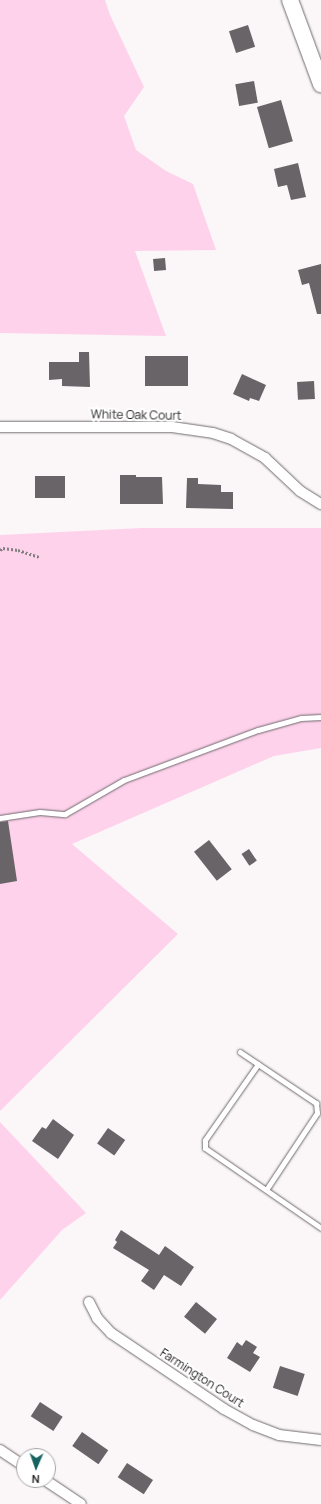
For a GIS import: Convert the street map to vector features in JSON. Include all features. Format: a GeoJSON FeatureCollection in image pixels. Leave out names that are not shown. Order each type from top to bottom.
{"type":"FeatureCollection","features":[{"type":"Feature","properties":{"kind":"main road"},"geometry":{"type":"LineString","coordinates":[[290,0],[321,84]]}},
{"type":"Feature","properties":{"kind":"street","name":"White Oak Court"},"geometry":{"type":"LineString","coordinates":[[0,427],[172,427],[213,433],[231,439],[265,458],[300,491],[321,504]]}},
{"type":"Feature","properties":{"kind":"street","name":"Farmington Court"},"geometry":{"type":"LineString","coordinates":[[89,1302],[97,1318],[111,1333],[224,1409],[253,1425],[279,1435],[321,1440]]}},
{"type":"Feature","properties":{"kind":"street"},"geometry":{"type":"LineString","coordinates":[[0,1450],[16,1461]]}},
{"type":"Feature","properties":{"kind":"street"},"geometry":{"type":"LineString","coordinates":[[56,1488],[80,1504]]}},
{"type":"Feature","properties":{"kind":"lane"},"geometry":{"type":"LineString","coordinates":[[0,818],[40,812],[65,814],[124,780],[258,730],[301,718],[321,717]]}},
{"type":"Feature","properties":{"kind":"lane"},"geometry":{"type":"LineString","coordinates":[[240,1052],[316,1103],[317,1113],[266,1190]]}},
{"type":"Feature","properties":{"kind":"lane"},"geometry":{"type":"LineString","coordinates":[[258,1064],[205,1140],[205,1148],[321,1228]]}},
{"type":"Feature","properties":{"kind":"path"},"geometry":{"type":"LineString","coordinates":[[0,550],[3,548],[18,550],[40,557]]}},
{"type":"Feature","properties":{"kind":"shaded area"},"geometry":{"type":"Polygon","coordinates":[[[0,0],[105,0],[110,15],[144,87],[124,116],[136,150],[166,171],[193,184],[216,250],[135,251],[166,336],[0,333],[0,0]]]}},
{"type":"Feature","properties":{"kind":"shaded area"},"geometry":{"type":"Polygon","coordinates":[[[142,528],[321,528],[321,748],[274,756],[72,844],[178,934],[0,1111],[0,535],[142,528]]]}},
{"type":"Feature","properties":{"kind":"shaded area"},"geometry":{"type":"Polygon","coordinates":[[[0,1122],[86,1213],[62,1230],[0,1300],[0,1122]]]}},
{"type":"Feature","properties":{"kind":"building"},"geometry":{"type":"Polygon","coordinates":[[[248,25],[255,47],[236,53],[229,31],[248,25]]]}},
{"type":"Feature","properties":{"kind":"building"},"geometry":{"type":"Polygon","coordinates":[[[254,81],[258,103],[239,106],[235,84],[254,81]]]}},
{"type":"Feature","properties":{"kind":"building"},"geometry":{"type":"Polygon","coordinates":[[[281,100],[293,141],[269,148],[257,107],[281,100]]]}},
{"type":"Feature","properties":{"kind":"building"},"geometry":{"type":"Polygon","coordinates":[[[298,163],[306,197],[291,200],[287,185],[278,187],[274,169],[298,163]]]}},
{"type":"Feature","properties":{"kind":"building"},"geometry":{"type":"Polygon","coordinates":[[[165,258],[166,270],[154,271],[153,259],[165,258]]]}},
{"type":"Feature","properties":{"kind":"building"},"geometry":{"type":"Polygon","coordinates":[[[321,264],[321,314],[317,314],[309,283],[302,285],[298,270],[321,264]]]}},
{"type":"Feature","properties":{"kind":"building"},"geometry":{"type":"Polygon","coordinates":[[[79,352],[89,352],[90,387],[62,386],[62,379],[49,380],[49,362],[79,362],[79,352]]]}},
{"type":"Feature","properties":{"kind":"building"},"geometry":{"type":"Polygon","coordinates":[[[145,356],[188,356],[188,386],[145,386],[145,356]]]}},
{"type":"Feature","properties":{"kind":"building"},"geometry":{"type":"Polygon","coordinates":[[[242,374],[266,385],[259,401],[250,398],[249,401],[233,394],[242,374]]]}},
{"type":"Feature","properties":{"kind":"building"},"geometry":{"type":"Polygon","coordinates":[[[314,381],[315,399],[298,400],[297,382],[314,381]]]}},
{"type":"Feature","properties":{"kind":"building"},"geometry":{"type":"Polygon","coordinates":[[[120,475],[136,475],[136,477],[162,477],[163,504],[120,504],[120,475]]]}},
{"type":"Feature","properties":{"kind":"building"},"geometry":{"type":"Polygon","coordinates":[[[35,476],[65,476],[65,498],[35,498],[35,476]]]}},
{"type":"Feature","properties":{"kind":"building"},"geometry":{"type":"Polygon","coordinates":[[[187,478],[198,478],[198,484],[221,485],[221,492],[233,492],[233,509],[186,508],[187,478]]]}},
{"type":"Feature","properties":{"kind":"building"},"geometry":{"type":"Polygon","coordinates":[[[8,821],[17,881],[0,884],[0,822],[8,821]]]}},
{"type":"Feature","properties":{"kind":"building"},"geometry":{"type":"Polygon","coordinates":[[[209,840],[232,869],[217,881],[194,852],[209,840]]]}},
{"type":"Feature","properties":{"kind":"building"},"geometry":{"type":"Polygon","coordinates":[[[249,849],[257,861],[249,866],[242,854],[249,849]]]}},
{"type":"Feature","properties":{"kind":"building"},"geometry":{"type":"Polygon","coordinates":[[[53,1119],[74,1135],[58,1159],[32,1141],[42,1127],[46,1129],[53,1119]]]}},
{"type":"Feature","properties":{"kind":"building"},"geometry":{"type":"Polygon","coordinates":[[[108,1128],[125,1140],[114,1156],[97,1144],[108,1128]]]}},
{"type":"Feature","properties":{"kind":"building"},"geometry":{"type":"Polygon","coordinates":[[[121,1230],[159,1255],[165,1246],[194,1267],[181,1286],[164,1275],[154,1290],[141,1281],[149,1270],[113,1248],[117,1242],[115,1240],[121,1230]]]}},
{"type":"Feature","properties":{"kind":"building"},"geometry":{"type":"Polygon","coordinates":[[[196,1302],[217,1319],[205,1334],[184,1317],[196,1302]]]}},
{"type":"Feature","properties":{"kind":"building"},"geometry":{"type":"Polygon","coordinates":[[[246,1340],[257,1347],[253,1353],[260,1357],[250,1372],[227,1358],[237,1342],[242,1346],[246,1340]]]}},
{"type":"Feature","properties":{"kind":"building"},"geometry":{"type":"Polygon","coordinates":[[[280,1366],[305,1374],[298,1396],[273,1388],[280,1366]]]}},
{"type":"Feature","properties":{"kind":"building"},"geometry":{"type":"Polygon","coordinates":[[[40,1402],[63,1417],[53,1431],[31,1416],[40,1402]]]}},
{"type":"Feature","properties":{"kind":"building"},"geometry":{"type":"Polygon","coordinates":[[[82,1432],[108,1450],[98,1464],[72,1446],[82,1432]]]}},
{"type":"Feature","properties":{"kind":"building"},"geometry":{"type":"Polygon","coordinates":[[[127,1463],[153,1480],[144,1494],[118,1477],[127,1463]]]}}]}
